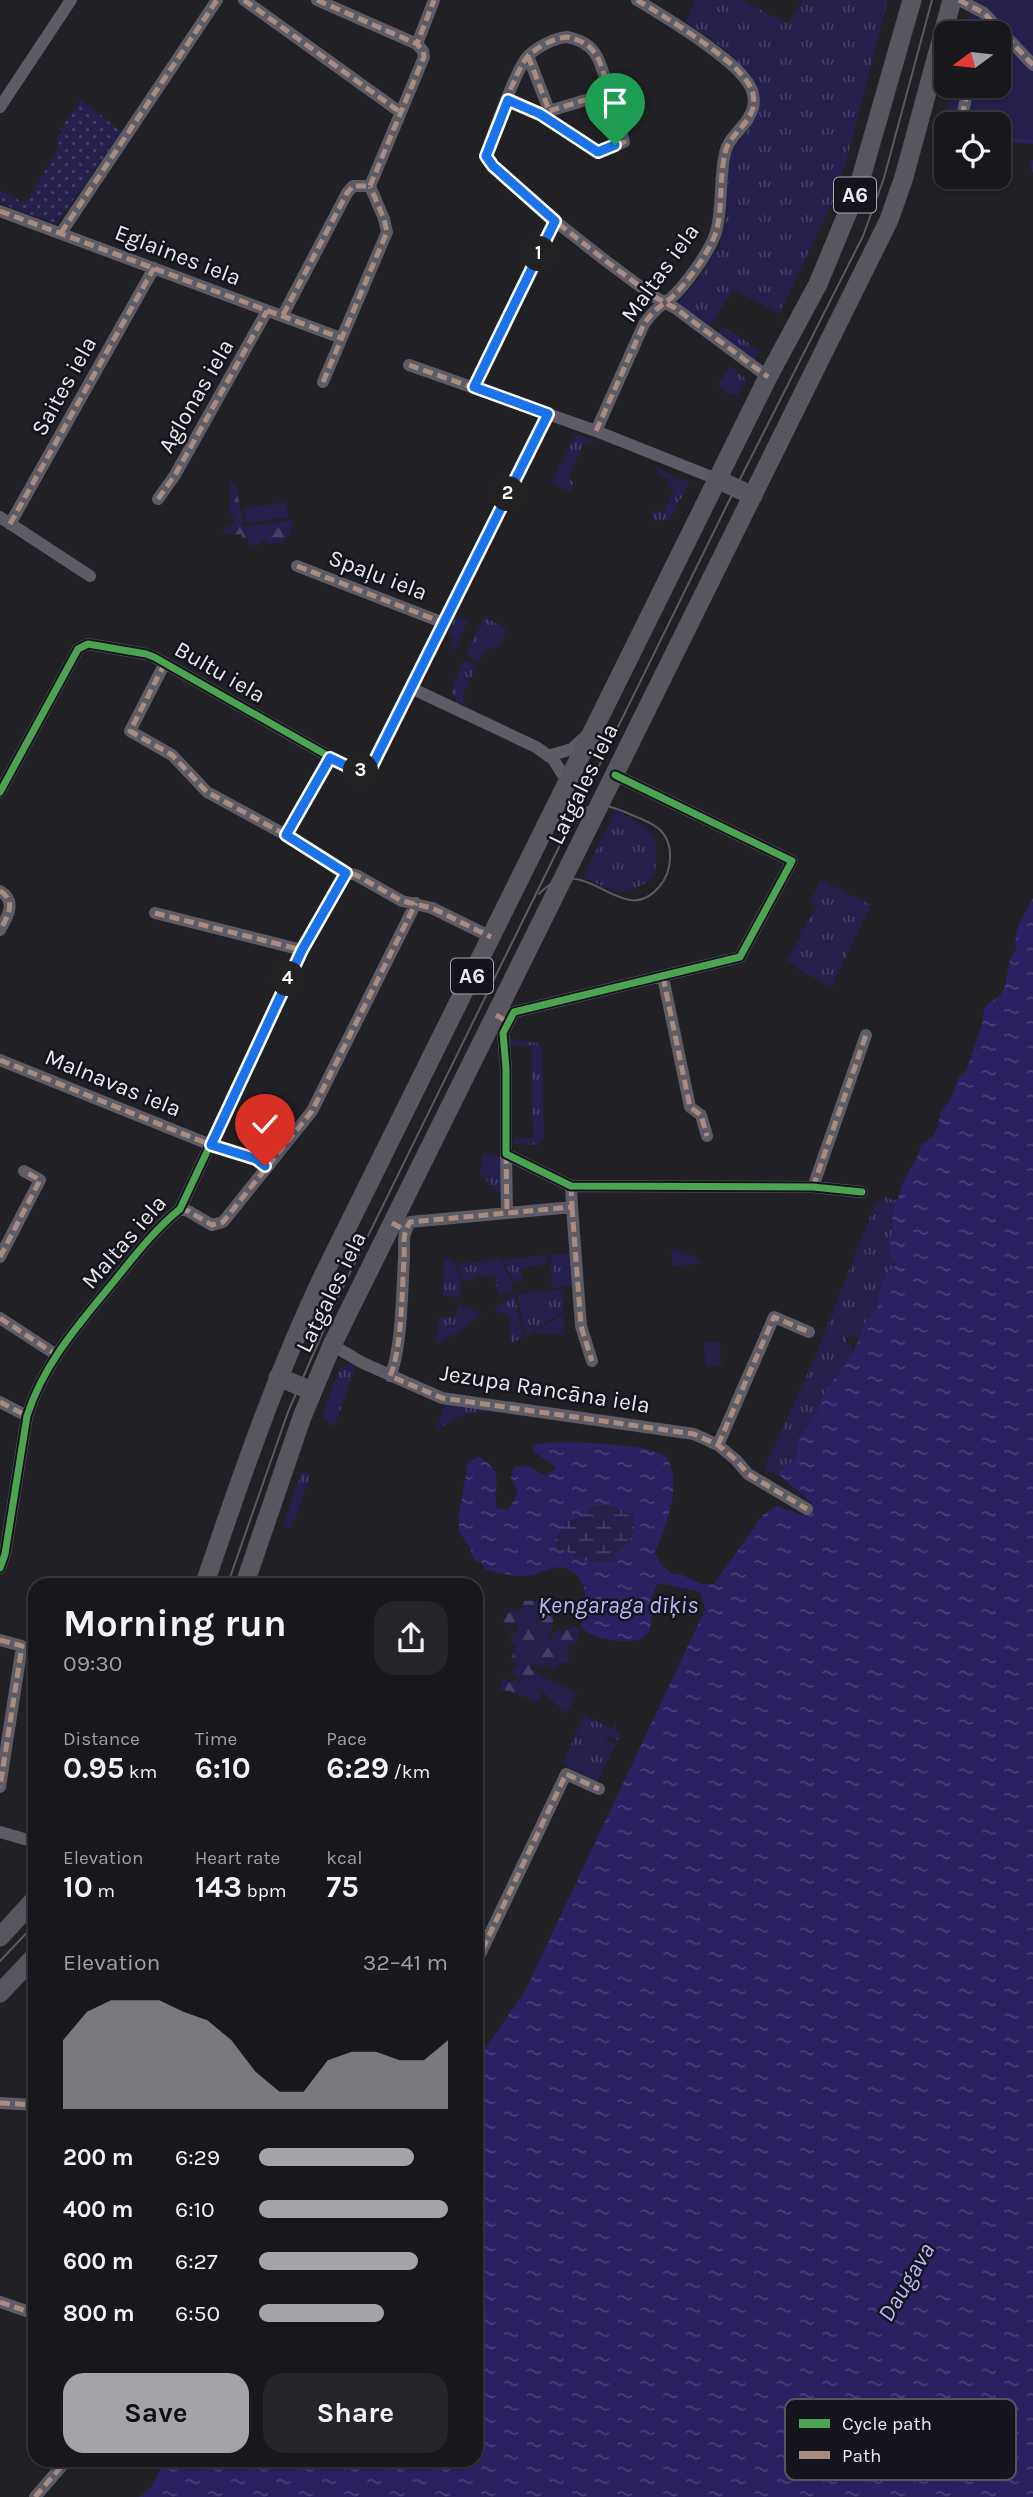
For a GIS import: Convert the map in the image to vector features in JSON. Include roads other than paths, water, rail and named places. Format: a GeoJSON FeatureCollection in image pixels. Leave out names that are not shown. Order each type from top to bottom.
{"type":"FeatureCollection","features":[{"type":"Feature","properties":{"kind":"highway","name":"Latgales iela"},"geometry":{"type":"LineString","coordinates":[[207,1578],[278,1377],[324,1274],[768,377],[818,284],[859,185],[912,0]]}},
{"type":"Feature","properties":{"kind":"highway","name":"Latgales iela"},"geometry":{"type":"LineString","coordinates":[[247,1578],[312,1391],[332,1345],[399,1227],[502,1018],[615,775],[889,220],[904,177],[952,0]]}},
{"type":"Feature","properties":{"kind":"highway"},"geometry":{"type":"LineString","coordinates":[[719,480],[753,496]]}},
{"type":"Feature","properties":{"kind":"highway"},"geometry":{"type":"LineString","coordinates":[[278,1377],[312,1391]]}},
{"type":"Feature","properties":{"kind":"highway"},"geometry":{"type":"LineString","coordinates":[[0,1937],[28,1907]]}},
{"type":"Feature","properties":{"kind":"highway"},"geometry":{"type":"LineString","coordinates":[[0,1993],[28,1963]]}},
{"type":"Feature","properties":{"kind":"street"},"geometry":{"type":"LineString","coordinates":[[0,107],[71,0]]}},
{"type":"Feature","properties":{"kind":"street"},"geometry":{"type":"LineString","coordinates":[[61,233],[217,0]]}},
{"type":"Feature","properties":{"kind":"street"},"geometry":{"type":"LineString","coordinates":[[244,0],[400,112]]}},
{"type":"Feature","properties":{"kind":"street"},"geometry":{"type":"LineString","coordinates":[[317,0],[417,44],[424,57],[370,186],[387,232],[323,382]]}},
{"type":"Feature","properties":{"kind":"street"},"geometry":{"type":"LineString","coordinates":[[417,44],[434,0]]}},
{"type":"Feature","properties":{"kind":"street","name":"Maltas iela"},"geometry":{"type":"LineString","coordinates":[[596,431],[645,324],[653,311],[672,296],[693,271],[713,239],[718,221],[720,173],[726,147],[752,111],[754,97],[749,84],[738,71],[638,0]]}},
{"type":"Feature","properties":{"kind":"street"},"geometry":{"type":"LineString","coordinates":[[959,0],[985,21]]}},
{"type":"Feature","properties":{"kind":"street"},"geometry":{"type":"LineString","coordinates":[[987,21],[988,0]]}},
{"type":"Feature","properties":{"kind":"street"},"geometry":{"type":"LineString","coordinates":[[508,100],[544,112],[598,152],[624,142],[598,54],[572,38],[561,37],[537,48],[528,56],[519,69],[486,156],[493,166],[555,221],[653,296],[768,377]]}},
{"type":"Feature","properties":{"kind":"street"},"geometry":{"type":"LineString","coordinates":[[1012,46],[1033,65]]}},
{"type":"Feature","properties":{"kind":"street"},"geometry":{"type":"LineString","coordinates":[[528,56],[544,112]]}},
{"type":"Feature","properties":{"kind":"street"},"geometry":{"type":"LineString","coordinates":[[544,112],[609,93]]}},
{"type":"Feature","properties":{"kind":"street"},"geometry":{"type":"LineString","coordinates":[[283,315],[347,192],[353,186],[370,186]]}},
{"type":"Feature","properties":{"kind":"street","name":"Eglaines iela"},"geometry":{"type":"LineString","coordinates":[[0,211],[341,338]]}},
{"type":"Feature","properties":{"kind":"street"},"geometry":{"type":"LineString","coordinates":[[474,387],[555,221]]}},
{"type":"Feature","properties":{"kind":"street","name":"Saites iela"},"geometry":{"type":"LineString","coordinates":[[5,520],[154,268]]}},
{"type":"Feature","properties":{"kind":"street","name":"Aglonas iela"},"geometry":{"type":"LineString","coordinates":[[158,499],[175,475],[267,311]]}},
{"type":"Feature","properties":{"kind":"street"},"geometry":{"type":"LineString","coordinates":[[409,365],[596,431],[719,480]]}},
{"type":"Feature","properties":{"kind":"street"},"geometry":{"type":"LineString","coordinates":[[286,835],[330,758],[359,772],[372,766],[548,414]]}},
{"type":"Feature","properties":{"kind":"street"},"geometry":{"type":"LineString","coordinates":[[5,520],[90,576]]}},
{"type":"Feature","properties":{"kind":"street","name":"Spaļu iela"},"geometry":{"type":"LineString","coordinates":[[297,566],[444,623]]}},
{"type":"Feature","properties":{"kind":"street","name":"Bultu iela"},"geometry":{"type":"LineString","coordinates":[[0,792],[78,649],[88,644],[146,654],[330,758]]}},
{"type":"Feature","properties":{"kind":"street"},"geometry":{"type":"LineString","coordinates":[[165,663],[130,732],[172,755],[207,792],[286,835],[346,873],[356,875],[402,901],[443,912],[491,937]]}},
{"type":"Feature","properties":{"kind":"street"},"geometry":{"type":"LineString","coordinates":[[411,688],[536,747],[558,765],[568,783]]}},
{"type":"Feature","properties":{"kind":"street"},"geometry":{"type":"LineString","coordinates":[[548,756],[572,749],[596,727]]}},
{"type":"Feature","properties":{"kind":"street"},"geometry":{"type":"LineString","coordinates":[[507,1213],[506,1068],[502,1018],[521,1010],[740,957],[792,861],[615,775]]}},
{"type":"Feature","properties":{"kind":"street","name":"Maltas iela"},"geometry":{"type":"LineString","coordinates":[[0,1567],[5,1554],[31,1402],[55,1354],[158,1228],[180,1209],[302,950],[346,873]]}},
{"type":"Feature","properties":{"kind":"street"},"geometry":{"type":"LineString","coordinates":[[0,891],[5,893],[10,902],[10,911],[0,930]]}},
{"type":"Feature","properties":{"kind":"street"},"geometry":{"type":"LineString","coordinates":[[180,1209],[212,1225],[223,1222],[265,1166],[312,1111],[416,903]]}},
{"type":"Feature","properties":{"kind":"street"},"geometry":{"type":"LineString","coordinates":[[155,914],[302,950]]}},
{"type":"Feature","properties":{"kind":"street"},"geometry":{"type":"LineString","coordinates":[[663,977],[689,1103],[701,1115],[707,1136]]}},
{"type":"Feature","properties":{"kind":"street"},"geometry":{"type":"LineString","coordinates":[[813,1187],[866,1035]]}},
{"type":"Feature","properties":{"kind":"street","name":"Malnavas iela"},"geometry":{"type":"LineString","coordinates":[[0,1060],[211,1145],[256,1159],[265,1166]]}},
{"type":"Feature","properties":{"kind":"street"},"geometry":{"type":"LineString","coordinates":[[506,1154],[571,1186],[813,1187],[862,1192]]}},
{"type":"Feature","properties":{"kind":"street"},"geometry":{"type":"LineString","coordinates":[[0,1257],[40,1180],[24,1171]]}},
{"type":"Feature","properties":{"kind":"street"},"geometry":{"type":"LineString","coordinates":[[571,1186],[581,1326],[592,1362]]}},
{"type":"Feature","properties":{"kind":"street"},"geometry":{"type":"LineString","coordinates":[[390,1376],[398,1350],[404,1254],[399,1227],[410,1222],[572,1208]]}},
{"type":"Feature","properties":{"kind":"street"},"geometry":{"type":"LineString","coordinates":[[807,1509],[748,1474],[718,1445],[774,1317],[809,1332]]}},
{"type":"Feature","properties":{"kind":"street"},"geometry":{"type":"LineString","coordinates":[[0,1318],[55,1354]]}},
{"type":"Feature","properties":{"kind":"street","name":"Jezupa Rancāna iela"},"geometry":{"type":"LineString","coordinates":[[332,1345],[390,1376],[442,1398],[675,1429],[718,1445]]}},
{"type":"Feature","properties":{"kind":"street"},"geometry":{"type":"LineString","coordinates":[[0,1402],[27,1416]]}},
{"type":"Feature","properties":{"kind":"street"},"geometry":{"type":"LineString","coordinates":[[0,1640],[22,1646],[0,1787]]}},
{"type":"Feature","properties":{"kind":"street"},"geometry":{"type":"LineString","coordinates":[[483,1935],[566,1773],[599,1789]]}},
{"type":"Feature","properties":{"kind":"street"},"geometry":{"type":"LineString","coordinates":[[0,1832],[28,1840]]}},
{"type":"Feature","properties":{"kind":"street"},"geometry":{"type":"LineString","coordinates":[[0,2103],[28,2105]]}},
{"type":"Feature","properties":{"kind":"street"},"geometry":{"type":"LineString","coordinates":[[0,2302],[28,2312]]}},
{"type":"Feature","properties":{"kind":"street"},"geometry":{"type":"LineString","coordinates":[[35,2497],[61,2467]]}},
{"type":"Feature","properties":{"kind":"water"},"geometry":{"type":"Polygon","coordinates":[[[1033,898],[1033,2497],[139,2497],[153,2485],[161,2467],[483,2467],[483,2051],[524,1993],[705,1610],[701,1592],[659,1583],[652,1601],[650,1629],[645,1636],[636,1640],[605,1639],[581,1628],[585,1590],[580,1579],[571,1571],[559,1567],[522,1576],[485,1569],[481,1562],[474,1560],[469,1546],[459,1532],[468,1462],[479,1457],[488,1463],[496,1475],[497,1509],[509,1509],[518,1492],[511,1478],[514,1467],[527,1466],[544,1475],[556,1467],[534,1452],[532,1446],[554,1443],[609,1444],[652,1450],[665,1455],[673,1477],[673,1490],[656,1556],[665,1568],[675,1575],[680,1574],[701,1584],[714,1584],[763,1515],[777,1506],[803,1515],[812,1503],[781,1477],[780,1473],[787,1463],[795,1463],[799,1438],[812,1422],[825,1393],[854,1351],[866,1322],[877,1309],[882,1284],[897,1264],[890,1254],[888,1240],[893,1235],[894,1208],[904,1180],[921,1145],[933,1136],[937,1129],[941,1112],[951,1099],[958,1079],[966,1071],[982,1025],[984,1010],[1000,996],[1005,986],[1010,959],[1016,951],[1017,930],[1033,898]],[[594,1506],[581,1518],[568,1521],[554,1541],[558,1550],[562,1551],[563,1548],[588,1561],[616,1561],[617,1552],[632,1536],[634,1514],[609,1506],[594,1506]]]}},
{"type":"Feature","properties":{"kind":"waterway"},"geometry":{"type":"LineString","coordinates":[[1013,140],[1033,142]]}},
{"type":"Feature","properties":{"kind":"waterway"},"geometry":{"type":"LineString","coordinates":[[1033,162],[1033,171]]}},
{"type":"Feature","properties":{"kind":"tram line"},"geometry":{"type":"LineString","coordinates":[[230,1578],[288,1412],[338,1297],[727,505],[863,236],[884,178],[932,0]]}},
{"type":"Feature","properties":{"kind":"tram line"},"geometry":{"type":"LineString","coordinates":[[539,894],[556,881],[572,879],[587,882],[631,900],[645,898],[664,880],[670,857],[667,841],[658,828],[619,809],[604,806],[589,807],[574,815]]}},
{"type":"Feature","properties":{"kind":"tram line"},"geometry":{"type":"LineString","coordinates":[[0,1961],[28,1931]]}},
{"type":"Feature","properties":{"kind":"water label","name":"Ķengaraga dīķis"},"geometry":{"type":"Point","coordinates":[618,1605]}},
{"type":"Feature","properties":{"kind":"water label","name":"Daugava"},"geometry":{"type":"Point","coordinates":[906,2282]}}]}
